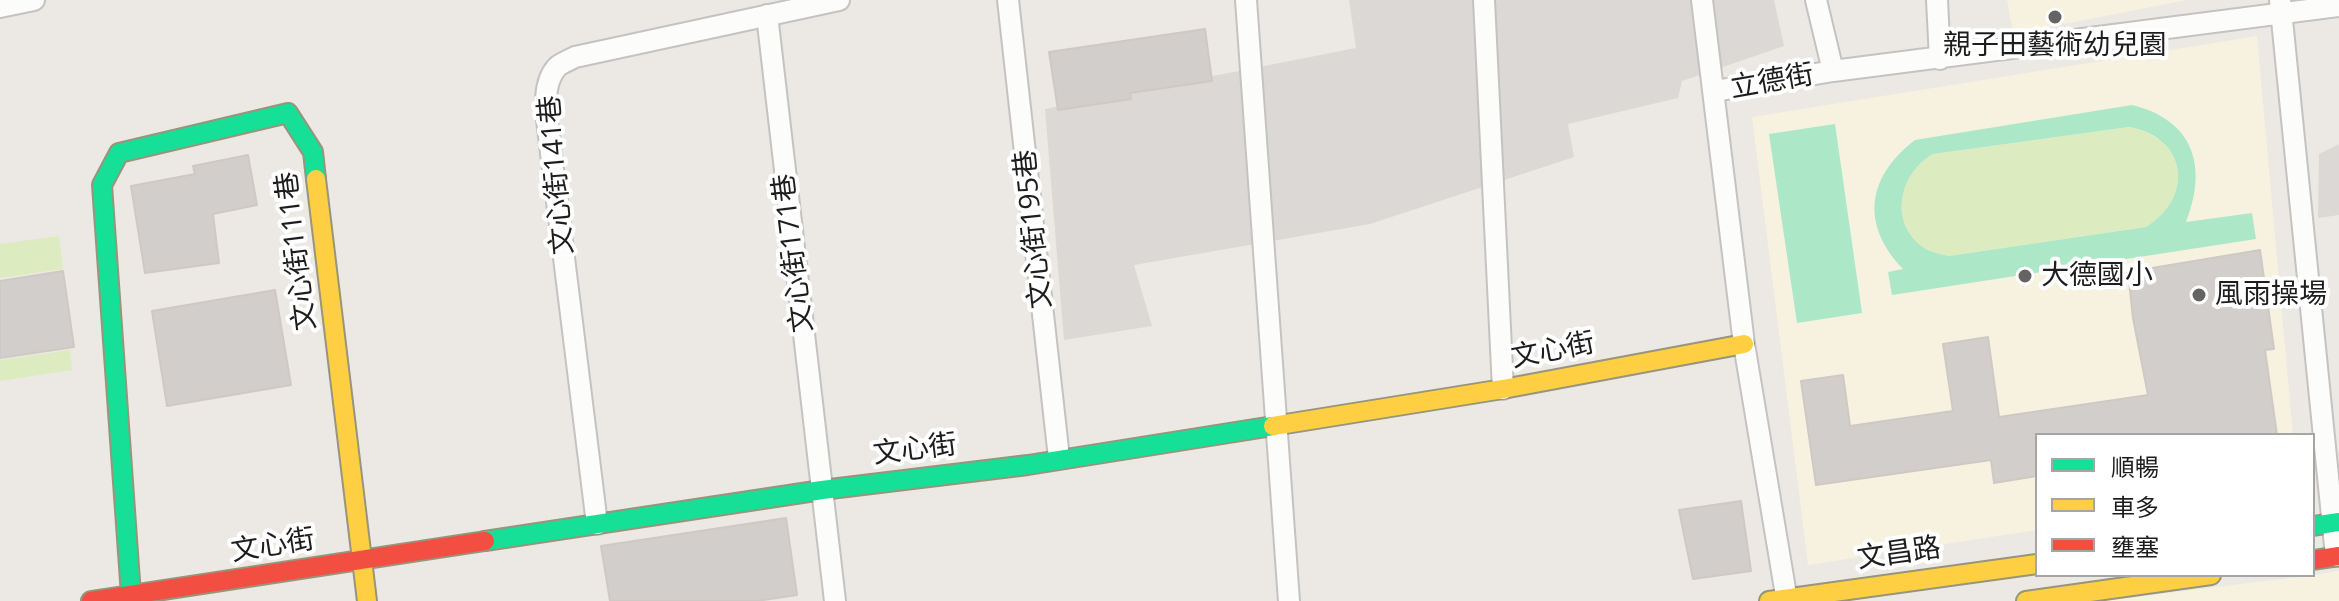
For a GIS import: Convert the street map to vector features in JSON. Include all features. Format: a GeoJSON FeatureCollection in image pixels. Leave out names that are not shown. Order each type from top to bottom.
{"type":"FeatureCollection","features":[{"type":"Feature","properties":{"kind":"street"},"geometry":{"type":"LineString","coordinates":[[0,7],[34,0]]}},
{"type":"Feature","properties":{"kind":"street","name":"文心街141巷"},"geometry":{"type":"LineString","coordinates":[[597,524],[550,145],[546,103],[549,82],[558,67],[575,57],[839,0]]}},
{"type":"Feature","properties":{"kind":"street","name":"文心街195巷"},"geometry":{"type":"LineString","coordinates":[[1008,0],[1059,458]]}},
{"type":"Feature","properties":{"kind":"street"},"geometry":{"type":"LineString","coordinates":[[1246,0],[1289,601]]}},
{"type":"Feature","properties":{"kind":"street"},"geometry":{"type":"LineString","coordinates":[[1484,0],[1503,389]]}},
{"type":"Feature","properties":{"kind":"street"},"geometry":{"type":"LineString","coordinates":[[1702,0],[1715,91]]}},
{"type":"Feature","properties":{"kind":"street"},"geometry":{"type":"LineString","coordinates":[[1816,0],[1833,71]]}},
{"type":"Feature","properties":{"kind":"street"},"geometry":{"type":"LineString","coordinates":[[1937,0],[1940,59]]}},
{"type":"Feature","properties":{"kind":"street","name":"立德街"},"geometry":{"type":"LineString","coordinates":[[1781,600],[1744,344],[1715,91],[1833,71],[1940,59],[2280,7],[2339,6]]}},
{"type":"Feature","properties":{"kind":"street"},"geometry":{"type":"LineString","coordinates":[[2280,7],[2329,524],[2338,556],[2315,560]]}},
{"type":"Feature","properties":{"kind":"street","name":"文心街171巷"},"geometry":{"type":"LineString","coordinates":[[767,15],[835,601]]}},
{"type":"Feature","properties":{"kind":"street","name":"文心街111巷"},"geometry":{"type":"LineString","coordinates":[[131,595],[102,185],[119,153],[288,113],[313,152],[363,561]]}},
{"type":"Feature","properties":{"kind":"street","name":"文心街"},"geometry":{"type":"LineString","coordinates":[[91,601],[822,490],[1028,465],[1503,389],[1744,344]]}},
{"type":"Feature","properties":{"kind":"street"},"geometry":{"type":"LineString","coordinates":[[363,561],[367,601]]}},
{"type":"Feature","properties":{"kind":"street","name":"文昌路"},"geometry":{"type":"LineString","coordinates":[[1781,600],[2035,564]]}},
{"type":"Feature","properties":{"kind":"street"},"geometry":{"type":"LineString","coordinates":[[2026,601],[2197,577]]}},
{"type":"Feature","properties":{"kind":"shaded area"},"geometry":{"type":"Polygon","coordinates":[[[1349,0],[1774,0],[1784,46],[1682,81],[1678,98],[1568,124],[1574,157],[1370,224],[1134,265],[1152,326],[1064,340],[1045,109],[1356,48],[1349,0]]]}},
{"type":"Feature","properties":{"kind":"shaded area","name":"親子田藝術幼兒園"},"geometry":{"type":"Polygon","coordinates":[[[2007,0],[2187,0],[2013,34],[2007,0]]]}},
{"type":"Feature","properties":{"kind":"shaded area","name":"大德國小"},"geometry":{"type":"Polygon","coordinates":[[[2257,36],[2293,433],[2035,433],[2035,530],[1808,565],[1752,117],[2257,36]]]}},
{"type":"Feature","properties":{"kind":"shaded area"},"geometry":{"type":"Polygon","coordinates":[[[2339,144],[2339,215],[2318,218],[2319,154],[2339,144]]]}},
{"type":"Feature","properties":{"kind":"shaded area"},"geometry":{"type":"Polygon","coordinates":[[[2339,571],[2339,601],[2103,601],[2315,577],[2339,571]]]}},
{"type":"Feature","properties":{"kind":"green space"},"geometry":{"type":"Polygon","coordinates":[[[2132,105],[2170,122],[2190,148],[2196,183],[2186,222],[2252,213],[2256,239],[1892,295],[1888,272],[1903,269],[1880,235],[1875,202],[1887,169],[1915,140],[2132,105]],[[2129,127],[1933,154],[1911,175],[1902,202],[1903,217],[1917,242],[1930,251],[1949,256],[2146,227],[2162,214],[2172,200],[2178,170],[2173,155],[2163,143],[2148,133],[2129,127]]]}},
{"type":"Feature","properties":{"kind":"green space"},"geometry":{"type":"Polygon","coordinates":[[[1835,124],[1862,313],[1797,323],[1769,134],[1835,124]]]}},
{"type":"Feature","properties":{"kind":"green space"},"geometry":{"type":"Polygon","coordinates":[[[2129,127],[2148,133],[2163,143],[2173,156],[2178,170],[2172,200],[2162,215],[2146,227],[1949,256],[1930,251],[1917,242],[1908,230],[1903,217],[1905,188],[1911,175],[1933,154],[2129,127]]]}},
{"type":"Feature","properties":{"kind":"green space"},"geometry":{"type":"Polygon","coordinates":[[[59,236],[63,269],[0,278],[0,244],[59,236]]]}},
{"type":"Feature","properties":{"kind":"green space"},"geometry":{"type":"Polygon","coordinates":[[[70,350],[72,370],[0,381],[0,360],[70,350]]]}},
{"type":"Feature","properties":{"kind":"building"},"geometry":{"type":"Polygon","coordinates":[[[1205,29],[1212,81],[1130,93],[1131,99],[1058,110],[1049,52],[1205,29]]]}},
{"type":"Feature","properties":{"kind":"building"},"geometry":{"type":"Polygon","coordinates":[[[248,155],[257,205],[213,214],[219,263],[145,273],[131,186],[195,174],[193,166],[248,155]]]}},
{"type":"Feature","properties":{"kind":"building"},"geometry":{"type":"Polygon","coordinates":[[[2260,250],[2274,349],[2265,350],[2277,433],[2035,433],[2035,476],[1994,483],[1991,460],[1816,485],[1801,381],[1843,375],[1850,426],[1953,411],[1943,344],[1988,337],[1999,417],[2148,395],[2133,318],[2128,272],[2260,250]]]}},
{"type":"Feature","properties":{"kind":"building"},"geometry":{"type":"Polygon","coordinates":[[[63,271],[74,347],[0,358],[0,281],[63,271]]]}},
{"type":"Feature","properties":{"kind":"building"},"geometry":{"type":"Polygon","coordinates":[[[275,290],[291,385],[167,406],[152,311],[275,290]]]}},
{"type":"Feature","properties":{"kind":"building"},"geometry":{"type":"Polygon","coordinates":[[[1741,501],[1751,571],[1693,579],[1679,510],[1741,501]]]}},
{"type":"Feature","properties":{"kind":"building"},"geometry":{"type":"Polygon","coordinates":[[[786,518],[797,595],[757,601],[610,601],[601,546],[786,518]]]}},
{"type":"Feature","properties":{"kind":"traffic: fast"},"geometry":{"type":"LineString","coordinates":[[131,595],[102,185],[119,153],[288,113],[313,152],[316,179]]}},
{"type":"Feature","properties":{"kind":"traffic: fast"},"geometry":{"type":"LineString","coordinates":[[485,541],[822,490],[1028,465],[1273,426]]}},
{"type":"Feature","properties":{"kind":"traffic: fast"},"geometry":{"type":"LineString","coordinates":[[2315,526],[2339,522]]}},
{"type":"Feature","properties":{"kind":"traffic: slow"},"geometry":{"type":"LineString","coordinates":[[316,179],[367,601]]}},
{"type":"Feature","properties":{"kind":"traffic: slow"},"geometry":{"type":"LineString","coordinates":[[1273,426],[1503,389],[1744,344]]}},
{"type":"Feature","properties":{"kind":"traffic: slow"},"geometry":{"type":"LineString","coordinates":[[1769,601],[2035,564]]}},
{"type":"Feature","properties":{"kind":"traffic: slow"},"geometry":{"type":"LineString","coordinates":[[2026,601],[2197,577]]}},
{"type":"Feature","properties":{"kind":"traffic: jam"},"geometry":{"type":"LineString","coordinates":[[91,601],[485,541]]}},
{"type":"Feature","properties":{"kind":"traffic: jam"},"geometry":{"type":"LineString","coordinates":[[2315,560],[2339,556]]}},
{"type":"Feature","properties":{"kind":"place","name":"親子田藝術幼兒園"},"geometry":{"type":"Point","coordinates":[2055,17]}},
{"type":"Feature","properties":{"kind":"place","name":"大德國小"},"geometry":{"type":"Point","coordinates":[2025,276]}},
{"type":"Feature","properties":{"kind":"place","name":"風雨操場"},"geometry":{"type":"Point","coordinates":[2199,295]}}]}
